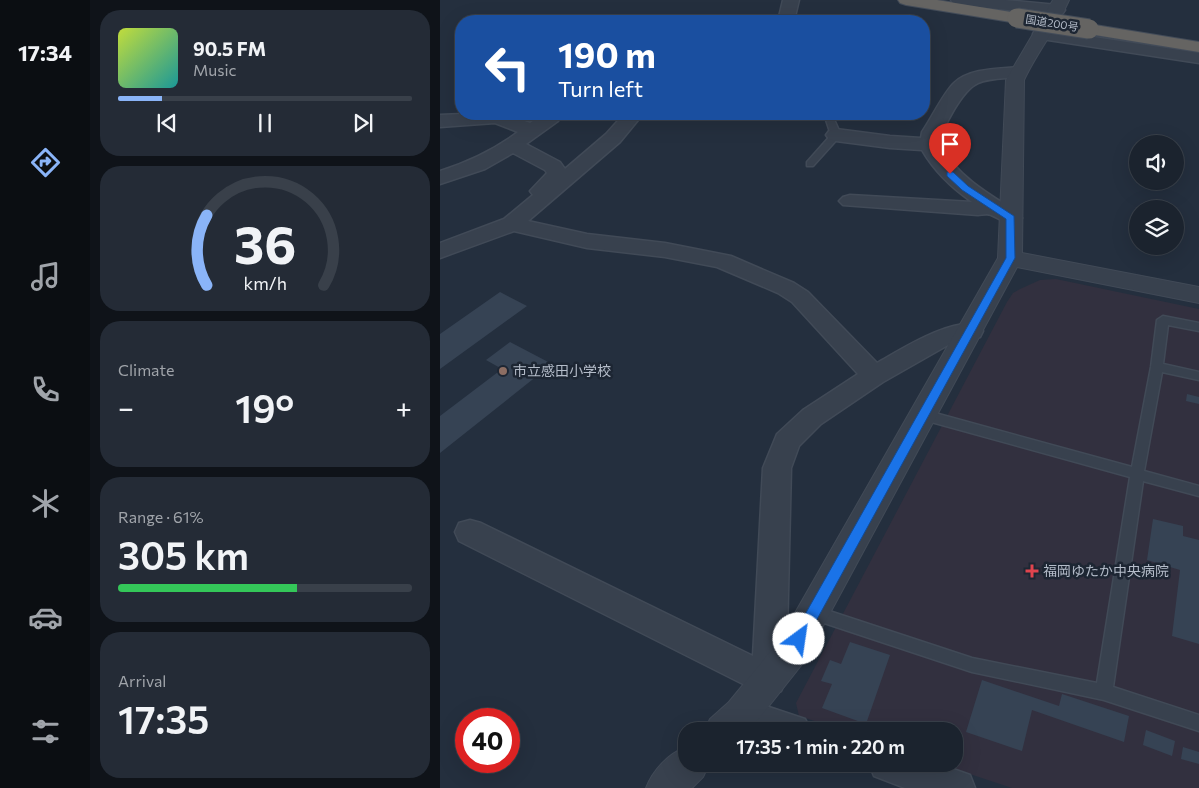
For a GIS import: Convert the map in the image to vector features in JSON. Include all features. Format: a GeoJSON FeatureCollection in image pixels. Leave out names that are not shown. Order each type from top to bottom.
{"type":"FeatureCollection","features":[{"type":"Feature","properties":{"kind":"highway","name":"国道200号"},"geometry":{"type":"LineString","coordinates":[[906,0],[1199,47]]}},
{"type":"Feature","properties":{"kind":"street"},"geometry":{"type":"LineString","coordinates":[[787,15],[791,0]]}},
{"type":"Feature","properties":{"kind":"street"},"geometry":{"type":"LineString","coordinates":[[733,722],[791,652],[1010,258],[1002,213],[1015,80],[1056,3],[959,0]]}},
{"type":"Feature","properties":{"kind":"street"},"geometry":{"type":"LineString","coordinates":[[1041,34],[1199,58]]}},
{"type":"Feature","properties":{"kind":"street"},"geometry":{"type":"LineString","coordinates":[[1002,213],[965,188],[936,160],[929,144],[932,132],[960,87],[972,79],[1018,72]]}},
{"type":"Feature","properties":{"kind":"street"},"geometry":{"type":"LineString","coordinates":[[440,121],[455,120]]}},
{"type":"Feature","properties":{"kind":"street"},"geometry":{"type":"LineString","coordinates":[[504,120],[532,131]]}},
{"type":"Feature","properties":{"kind":"street"},"geometry":{"type":"LineString","coordinates":[[440,178],[478,165],[513,145],[546,120]]}},
{"type":"Feature","properties":{"kind":"street"},"geometry":{"type":"LineString","coordinates":[[440,251],[512,224],[613,138],[629,120]]}},
{"type":"Feature","properties":{"kind":"street"},"geometry":{"type":"LineString","coordinates":[[836,135],[890,142],[929,144]]}},
{"type":"Feature","properties":{"kind":"street"},"geometry":{"type":"LineString","coordinates":[[512,224],[519,212],[558,174],[553,166],[513,145]]}},
{"type":"Feature","properties":{"kind":"street"},"geometry":{"type":"LineString","coordinates":[[850,201],[978,209],[1002,213]]}},
{"type":"Feature","properties":{"kind":"street"},"geometry":{"type":"LineString","coordinates":[[512,224],[587,241],[665,250],[723,261],[786,288],[800,297],[874,376]]}},
{"type":"Feature","properties":{"kind":"street"},"geometry":{"type":"LineString","coordinates":[[1010,258],[1199,296]]}},
{"type":"Feature","properties":{"kind":"street"},"geometry":{"type":"LineString","coordinates":[[769,680],[777,468],[787,441],[812,416],[874,376],[940,339],[971,331]]}},
{"type":"Feature","properties":{"kind":"street"},"geometry":{"type":"LineString","coordinates":[[470,532],[769,680]]}},
{"type":"Feature","properties":{"kind":"street"},"geometry":{"type":"LineString","coordinates":[[665,788],[682,772]]}},
{"type":"Feature","properties":{"kind":"street"},"geometry":{"type":"LineString","coordinates":[[910,772],[957,788]]}},
{"type":"Feature","properties":{"kind":"lane"},"geometry":{"type":"LineString","coordinates":[[810,164],[836,135],[830,120]]}},
{"type":"Feature","properties":{"kind":"lane"},"geometry":{"type":"LineString","coordinates":[[1104,692],[1137,474],[1163,320],[1199,327]]}},
{"type":"Feature","properties":{"kind":"lane"},"geometry":{"type":"LineString","coordinates":[[1156,367],[1199,376]]}},
{"type":"Feature","properties":{"kind":"lane"},"geometry":{"type":"LineString","coordinates":[[924,415],[1199,491]]}},
{"type":"Feature","properties":{"kind":"lane"},"geometry":{"type":"LineString","coordinates":[[814,613],[972,665],[1104,692],[1199,723]]}},
{"type":"Feature","properties":{"kind":"shaded area","name":"福岡ゆたか中央病院"},"geometry":{"type":"Polygon","coordinates":[[[1056,279],[1199,309],[1199,788],[1012,788],[963,772],[963,722],[817,722],[799,716],[796,703],[1007,302],[1013,293],[1040,280],[1056,279]]]}},
{"type":"Feature","properties":{"kind":"building"},"geometry":{"type":"Polygon","coordinates":[[[500,292],[527,306],[440,369],[440,334],[500,292]]]}},
{"type":"Feature","properties":{"kind":"building"},"geometry":{"type":"Polygon","coordinates":[[[510,342],[552,364],[440,453],[440,416],[502,369],[486,360],[510,342]]]}},
{"type":"Feature","properties":{"kind":"building"},"geometry":{"type":"Polygon","coordinates":[[[1187,394],[1199,397],[1199,404],[1186,401],[1187,394]]]}},
{"type":"Feature","properties":{"kind":"building"},"geometry":{"type":"Polygon","coordinates":[[[1153,519],[1183,526],[1183,536],[1199,540],[1199,644],[1172,636],[1180,570],[1147,560],[1153,519]]]}},
{"type":"Feature","properties":{"kind":"building"},"geometry":{"type":"Polygon","coordinates":[[[850,642],[890,655],[867,722],[860,722],[822,708],[832,684],[821,681],[830,660],[841,664],[850,642]]]}},
{"type":"Feature","properties":{"kind":"building"},"geometry":{"type":"Polygon","coordinates":[[[982,680],[1059,706],[1062,694],[1129,716],[1124,742],[1032,710],[1022,751],[966,732],[982,680]]]}},
{"type":"Feature","properties":{"kind":"building"},"geometry":{"type":"Polygon","coordinates":[[[1146,730],[1175,741],[1172,756],[1143,745],[1146,730]]]}},
{"type":"Feature","properties":{"kind":"building"},"geometry":{"type":"Polygon","coordinates":[[[1183,747],[1199,752],[1199,764],[1181,759],[1183,747]]]}},
{"type":"Feature","properties":{"kind":"place","name":"市立感田小学校"},"geometry":{"type":"Point","coordinates":[503,371]}},
{"type":"Feature","properties":{"kind":"place","name":"福岡ゆたか中央病院"},"geometry":{"type":"Point","coordinates":[1032,571]}},
{"type":"Feature","properties":{"kind":"route"},"geometry":{"type":"LineString","coordinates":[[799,639],[1010,258],[1010,218],[965,188],[950,174]]}}]}
